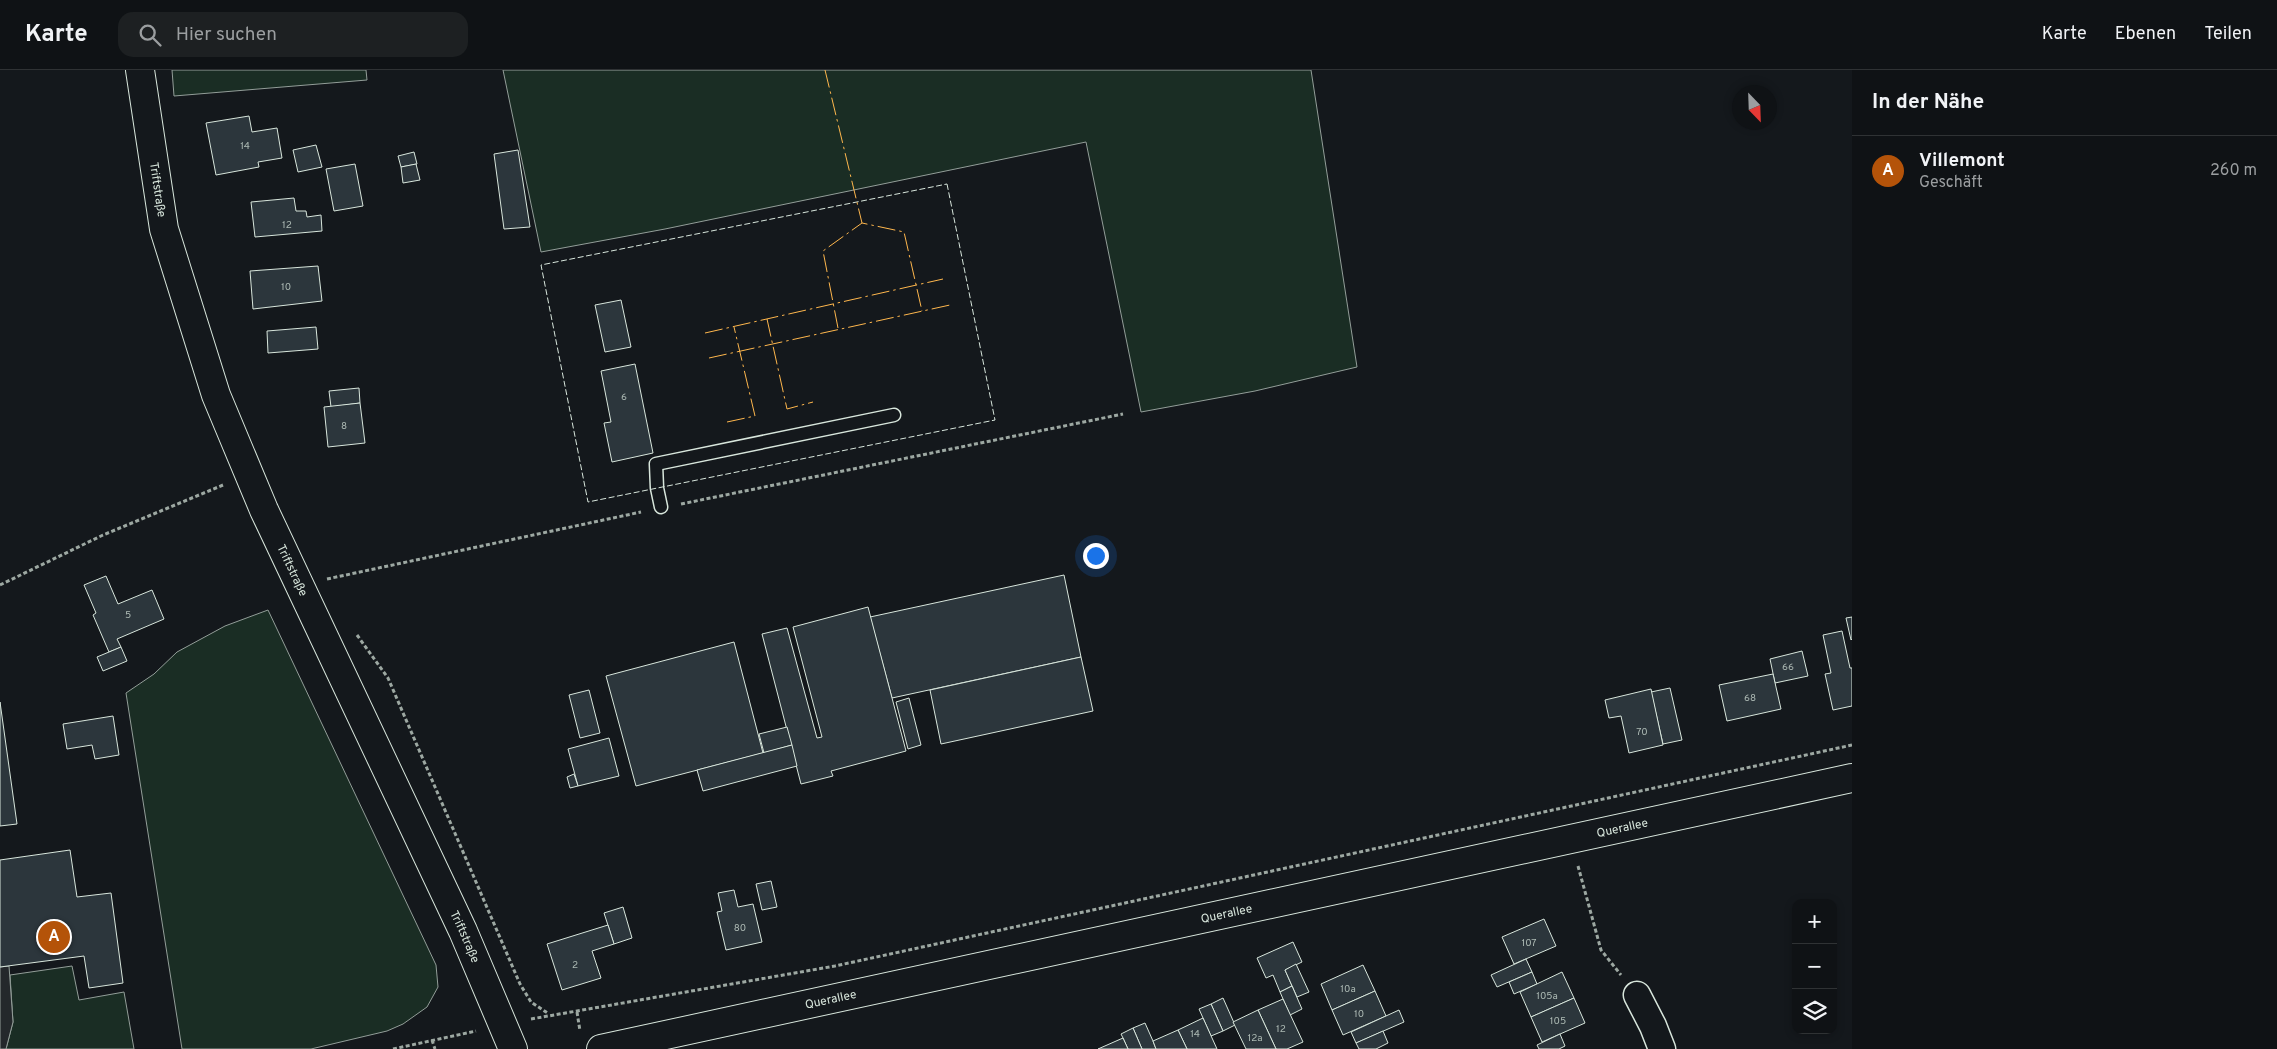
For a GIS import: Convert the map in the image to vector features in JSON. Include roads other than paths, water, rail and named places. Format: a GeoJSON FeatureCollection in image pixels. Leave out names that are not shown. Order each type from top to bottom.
{"type":"FeatureCollection","features":[{"type":"Feature","properties":{"kind":"street","name":"Triftstraße"},"geometry":{"type":"LineString","coordinates":[[140,70],[164,229],[216,395],[300,588],[463,931],[508,1037]]}},
{"type":"Feature","properties":{"kind":"street","name":"Querallee"},"geometry":{"type":"LineString","coordinates":[[601,1049],[1852,778]]}},
{"type":"Feature","properties":{"kind":"street"},"geometry":{"type":"LineString","coordinates":[[1637,995],[1662,1049]]}},
{"type":"Feature","properties":{"kind":"lane"},"geometry":{"type":"LineString","coordinates":[[661,508],[657,488],[656,464],[894,415]]}},
{"type":"Feature","properties":{"kind":"place","name":"Villemont"},"geometry":{"type":"Point","coordinates":[54,937]}}]}
